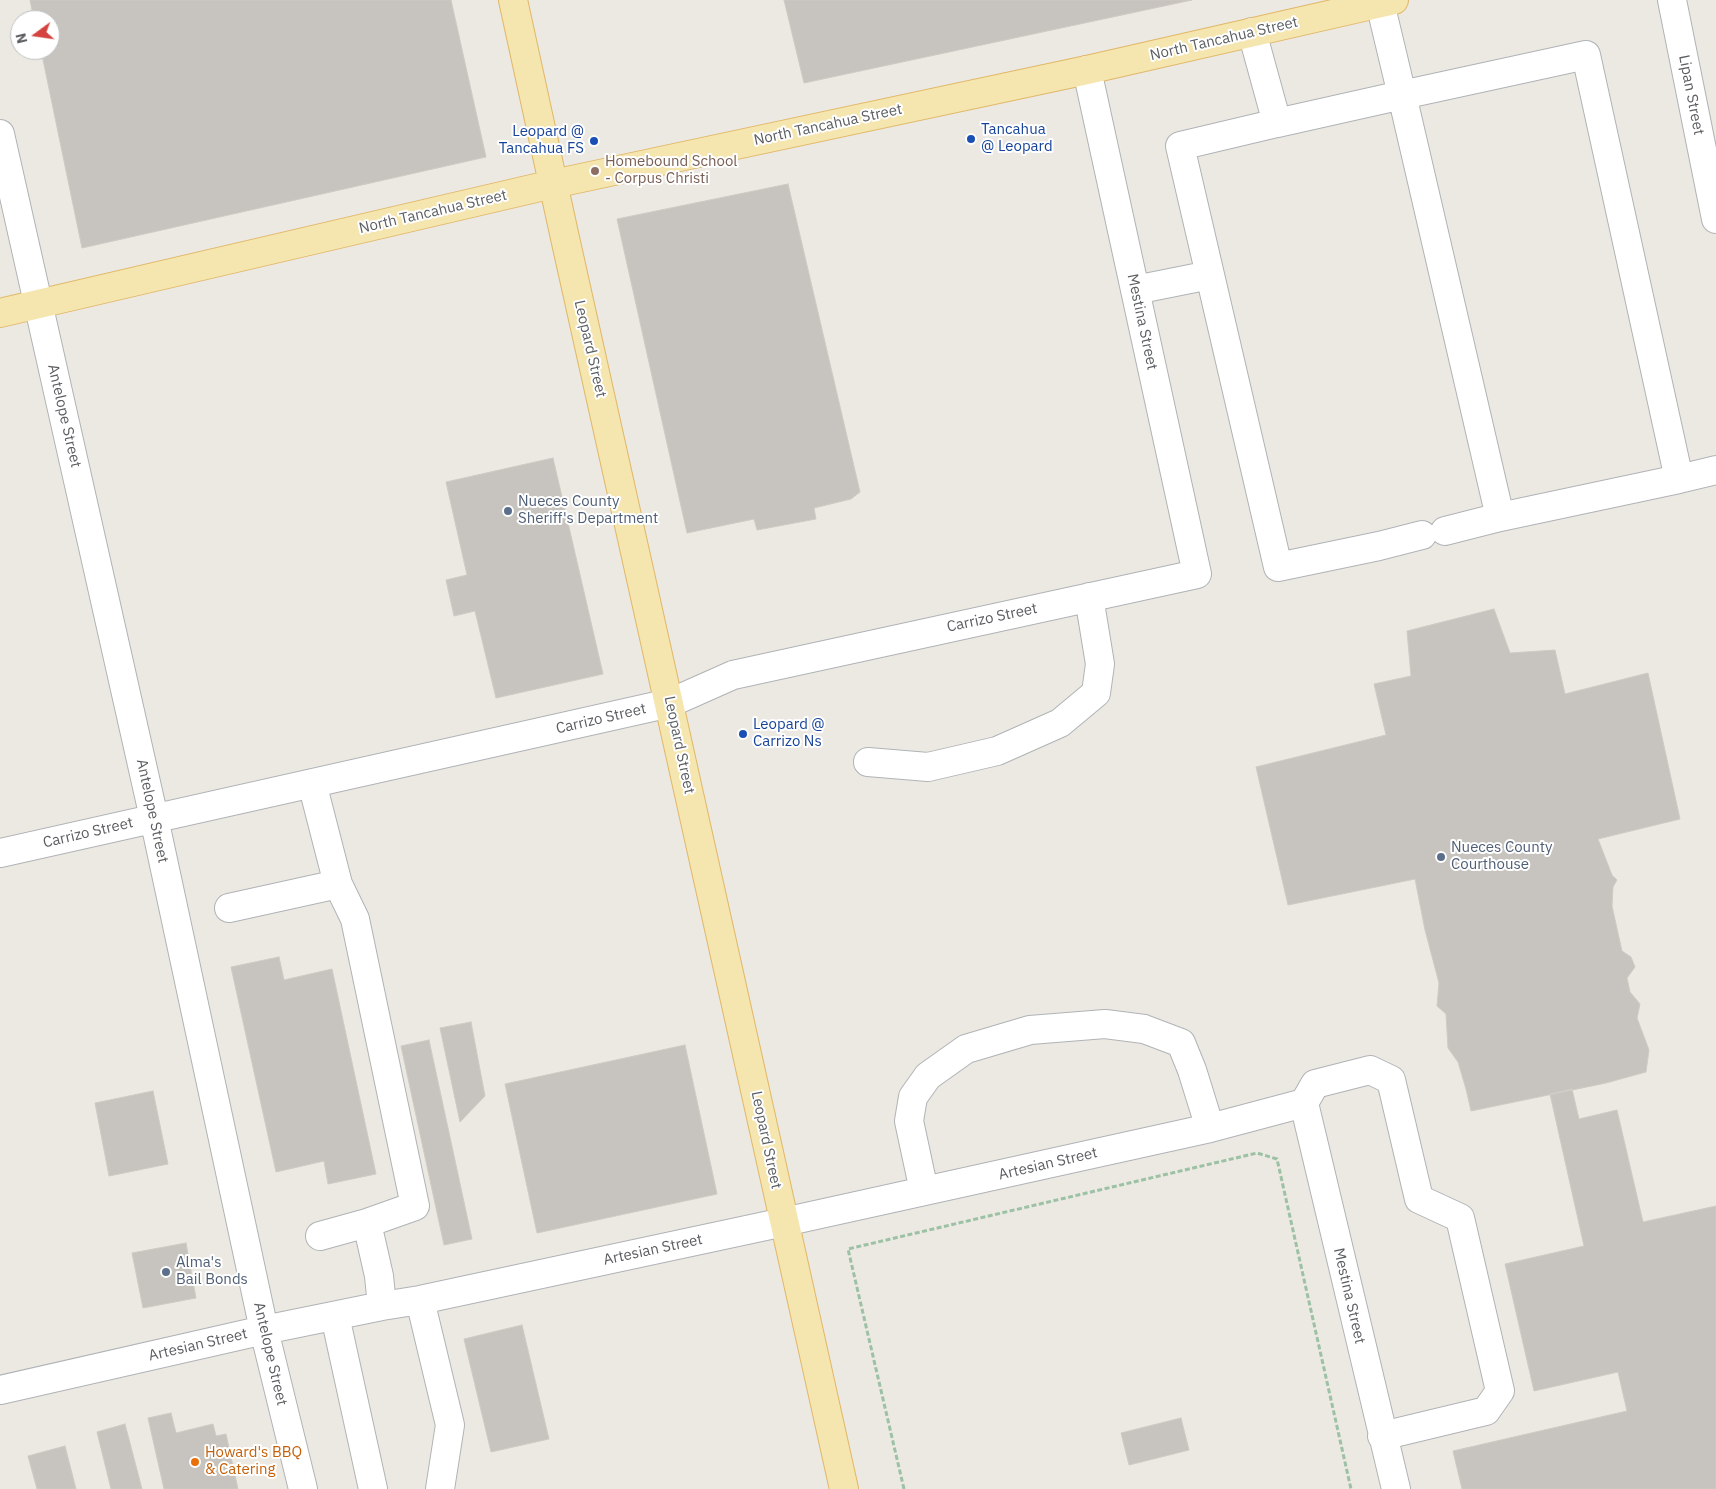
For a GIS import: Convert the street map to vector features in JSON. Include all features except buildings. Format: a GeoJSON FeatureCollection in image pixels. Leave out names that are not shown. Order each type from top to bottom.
{"type":"FeatureCollection","features":[{"type":"Feature","properties":{"kind":"main road","name":"Leopard Street"},"geometry":{"type":"LineString","coordinates":[[513,0],[844,1489]]}},
{"type":"Feature","properties":{"kind":"main road","name":"North Tancahua Street"},"geometry":{"type":"LineString","coordinates":[[0,313],[553,184],[1087,70],[1387,1]]}},
{"type":"Feature","properties":{"kind":"street","name":"Lipan Street"},"geometry":{"type":"LineString","coordinates":[[1672,0],[1716,219]]}},
{"type":"Feature","properties":{"kind":"street"},"geometry":{"type":"LineString","coordinates":[[1387,1],[1402,95],[1500,517]]}},
{"type":"Feature","properties":{"kind":"street"},"geometry":{"type":"LineString","coordinates":[[1252,32],[1277,123]]}},
{"type":"Feature","properties":{"kind":"street"},"geometry":{"type":"LineString","coordinates":[[1679,479],[1586,55],[1180,146],[1278,567],[1380,546],[1500,517],[1679,479],[1716,470]]}},
{"type":"Feature","properties":{"kind":"street","name":"Mestina Street"},"geometry":{"type":"LineString","coordinates":[[1087,70],[1197,574]]}},
{"type":"Feature","properties":{"kind":"street","name":"Antelope Street"},"geometry":{"type":"LineString","coordinates":[[0,134],[154,818],[264,1330],[303,1489]]}},
{"type":"Feature","properties":{"kind":"street"},"geometry":{"type":"LineString","coordinates":[[1135,290],[1210,275]]}},
{"type":"Feature","properties":{"kind":"street","name":"Carrizo Street"},"geometry":{"type":"LineString","coordinates":[[0,853],[670,703],[733,675],[1197,574]]}},
{"type":"Feature","properties":{"kind":"street"},"geometry":{"type":"LineString","coordinates":[[868,762],[928,767],[997,751],[1060,723],[1096,693],[1100,664],[1089,597]]}},
{"type":"Feature","properties":{"kind":"street"},"geometry":{"type":"LineString","coordinates":[[312,783],[338,884],[355,919],[415,1206],[367,1223],[320,1236]]}},
{"type":"Feature","properties":{"kind":"street"},"geometry":{"type":"LineString","coordinates":[[229,908],[338,884]]}},
{"type":"Feature","properties":{"kind":"street"},"geometry":{"type":"LineString","coordinates":[[924,1191],[909,1121],[913,1097],[928,1076],[966,1049],[1030,1030],[1105,1024],[1144,1029],[1181,1043],[1192,1070],[1210,1128]]}},
{"type":"Feature","properties":{"kind":"street"},"geometry":{"type":"LineString","coordinates":[[1304,1103],[1315,1084],[1370,1070],[1391,1080],[1419,1199],[1460,1218],[1500,1391],[1486,1411],[1382,1436]]}},
{"type":"Feature","properties":{"kind":"street","name":"Mestina Street"},"geometry":{"type":"LineString","coordinates":[[1304,1103],[1396,1489]]}},
{"type":"Feature","properties":{"kind":"street","name":"Artesian Street"},"geometry":{"type":"LineString","coordinates":[[0,1390],[264,1330],[420,1300],[784,1222],[1210,1128],[1304,1103]]}},
{"type":"Feature","properties":{"kind":"street"},"geometry":{"type":"LineString","coordinates":[[367,1223],[379,1276],[382,1306]]}},
{"type":"Feature","properties":{"kind":"street"},"geometry":{"type":"LineString","coordinates":[[420,1300],[450,1425],[440,1489]]}},
{"type":"Feature","properties":{"kind":"street"},"geometry":{"type":"LineString","coordinates":[[335,1316],[373,1489]]}},
{"type":"Feature","properties":{"kind":"path"},"geometry":{"type":"LineString","coordinates":[[904,1489],[848,1250],[1257,1154],[1277,1159],[1352,1489]]}},
{"type":"Feature","properties":{"kind":"place","name":"Tancahua @ Leopard"},"geometry":{"type":"Point","coordinates":[971,139]}},
{"type":"Feature","properties":{"kind":"place","name":"Leopard @ Tancahua FS"},"geometry":{"type":"Point","coordinates":[594,141]}},
{"type":"Feature","properties":{"kind":"place","name":"Homebound School - Corpus Christi"},"geometry":{"type":"Point","coordinates":[595,171]}},
{"type":"Feature","properties":{"kind":"place","name":"Nueces County Sheriff's Department"},"geometry":{"type":"Point","coordinates":[508,511]}},
{"type":"Feature","properties":{"kind":"place","name":"Leopard @ Carrizo Ns"},"geometry":{"type":"Point","coordinates":[743,734]}},
{"type":"Feature","properties":{"kind":"place","name":"Nueces County Courthouse"},"geometry":{"type":"Point","coordinates":[1441,857]}},
{"type":"Feature","properties":{"kind":"place","name":"Alma's Bail Bonds"},"geometry":{"type":"Point","coordinates":[166,1272]}},
{"type":"Feature","properties":{"kind":"place","name":"Howard's BBQ & Catering"},"geometry":{"type":"Point","coordinates":[195,1462]}}]}
